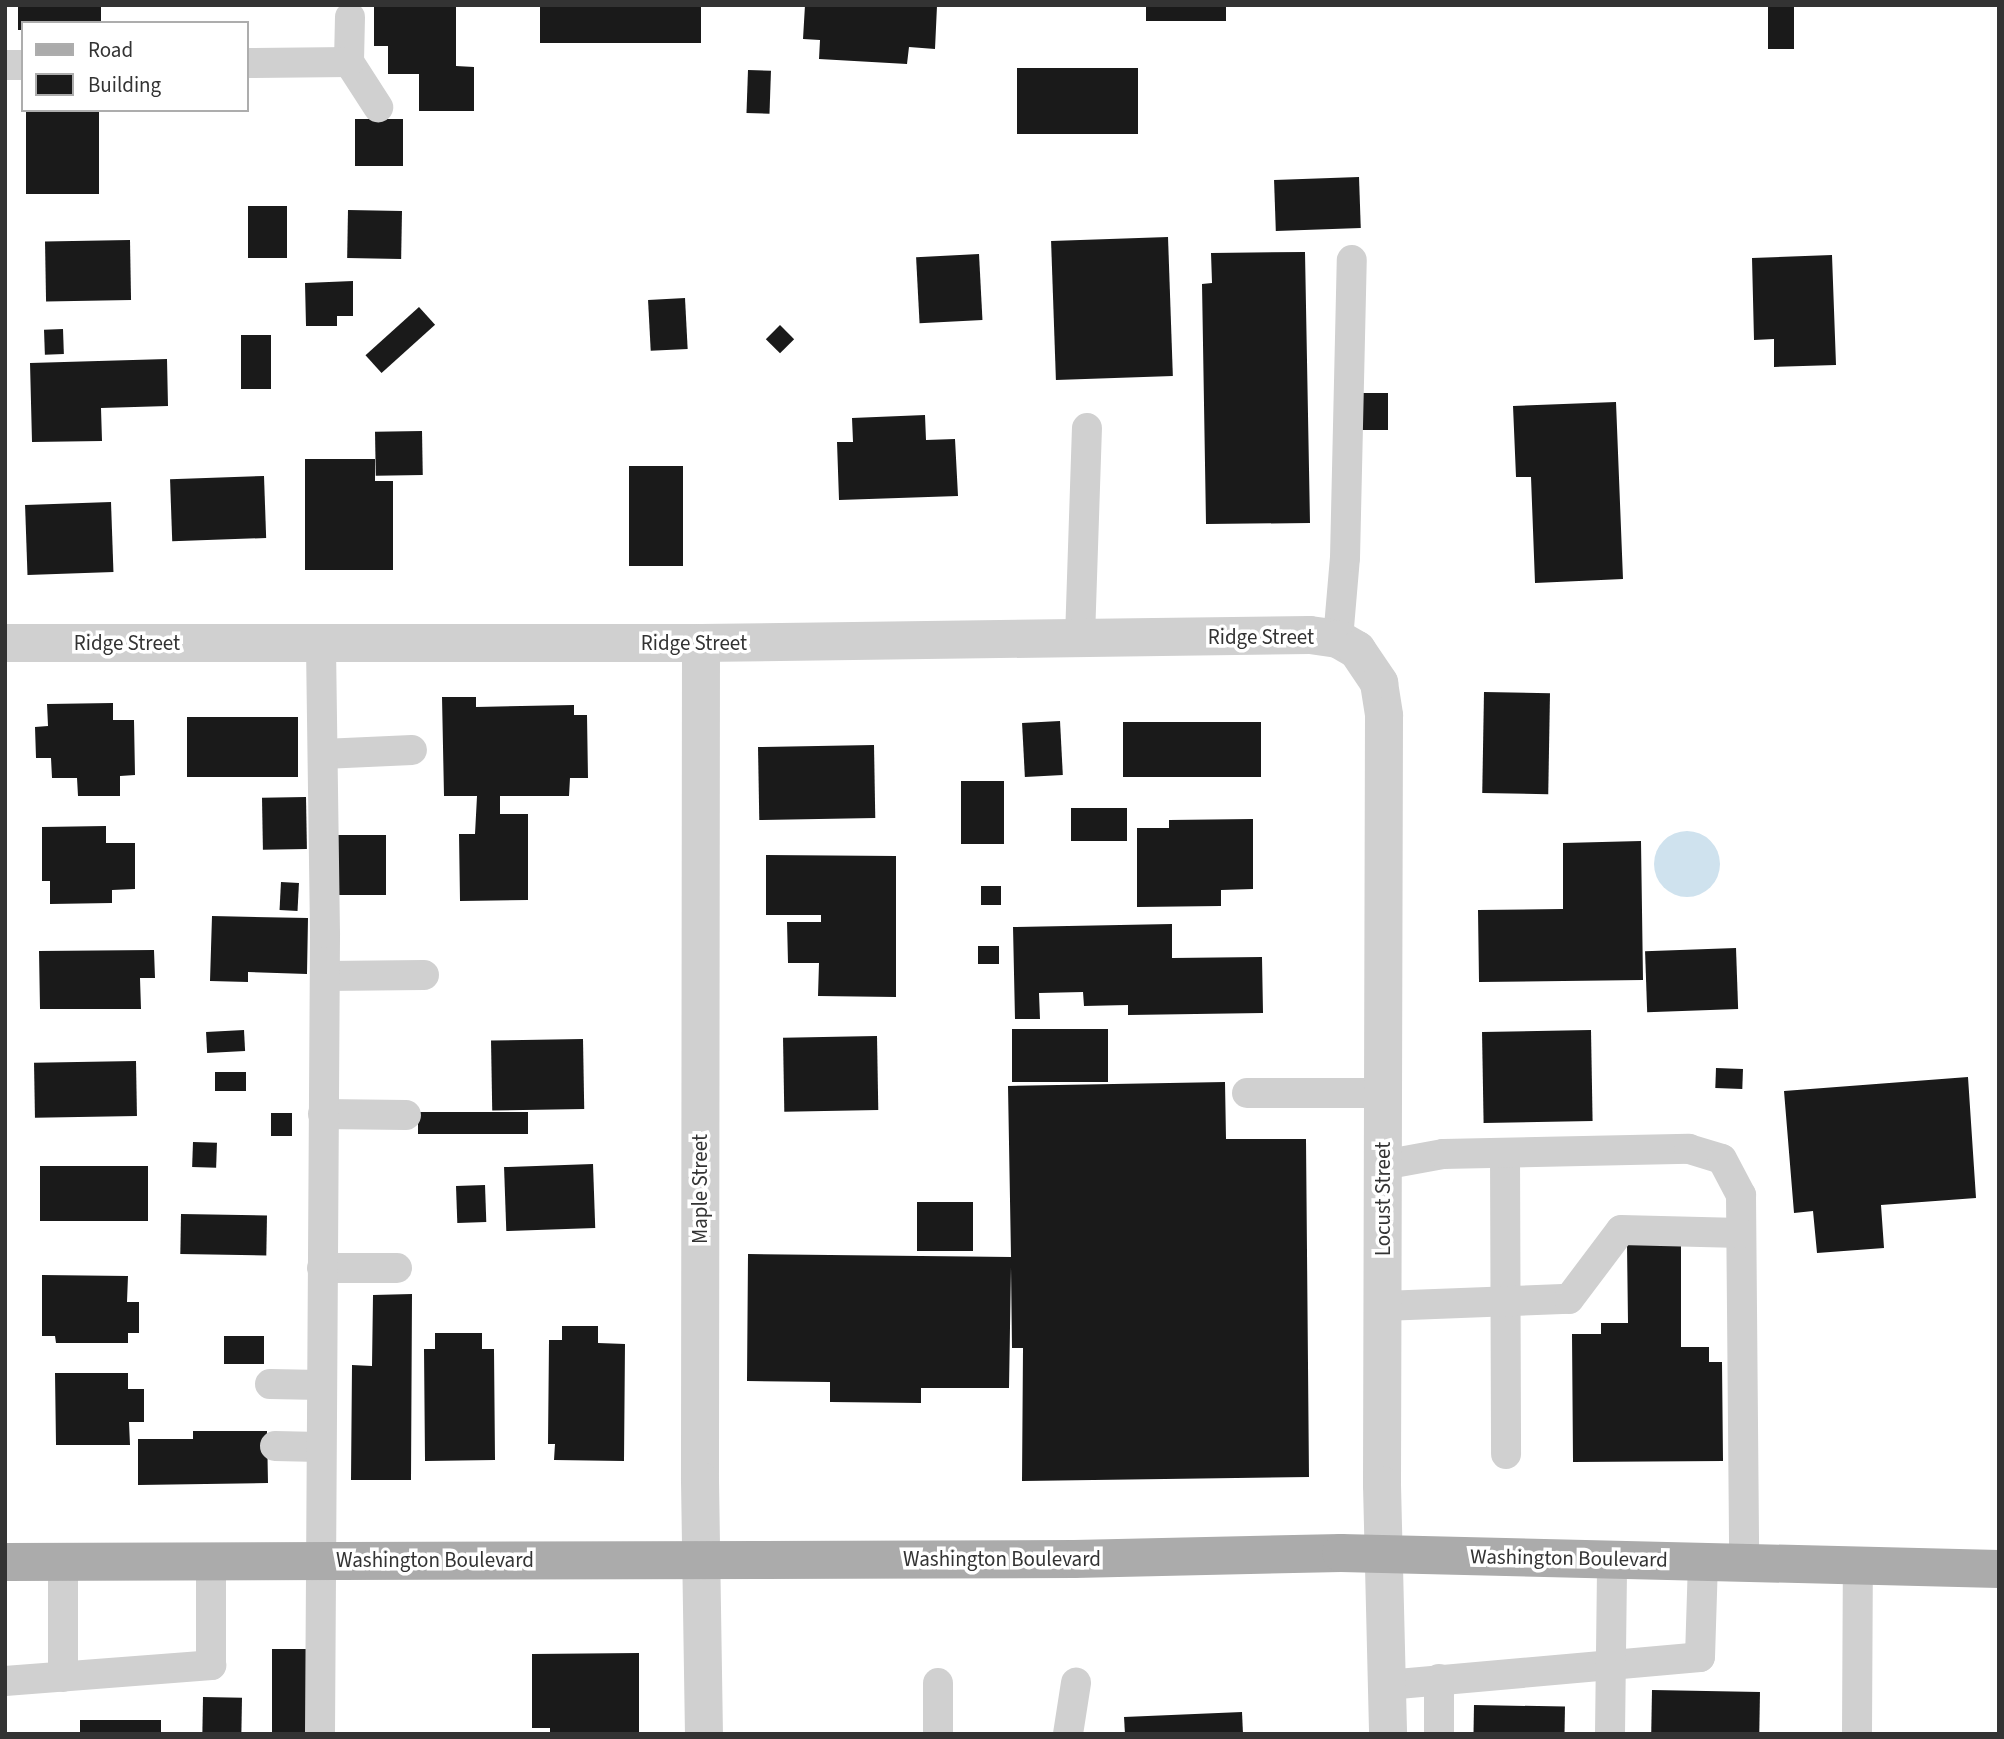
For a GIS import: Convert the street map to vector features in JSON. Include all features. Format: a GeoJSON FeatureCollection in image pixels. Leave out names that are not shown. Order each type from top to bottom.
{"type":"FeatureCollection","features":[{"type":"Feature","properties":{"kind":"main road","name":"Washington Boulevard"},"geometry":{"type":"LineString","coordinates":[[5,1562],[1383,1555],[1612,1558],[1999,1569]]}},
{"type":"Feature","properties":{"kind":"street","name":"Ridge Street"},"geometry":{"type":"LineString","coordinates":[[5,643],[701,643],[1310,635],[1338,639],[1357,650],[1371,666]]}},
{"type":"Feature","properties":{"kind":"street","name":"Maple Street"},"geometry":{"type":"LineString","coordinates":[[701,643],[700,1560],[704,1734]]}},
{"type":"Feature","properties":{"kind":"street","name":"Locust Street"},"geometry":{"type":"LineString","coordinates":[[1371,666],[1384,716],[1383,1555],[1388,1734]]}},
{"type":"Feature","properties":{"kind":"lane"},"geometry":{"type":"LineString","coordinates":[[350,17],[349,62],[378,107]]}},
{"type":"Feature","properties":{"kind":"lane"},"geometry":{"type":"LineString","coordinates":[[248,63],[349,62]]}},
{"type":"Feature","properties":{"kind":"lane"},"geometry":{"type":"LineString","coordinates":[[1338,639],[1345,558],[1352,260]]}},
{"type":"Feature","properties":{"kind":"lane"},"geometry":{"type":"LineString","coordinates":[[1080,639],[1087,428]]}},
{"type":"Feature","properties":{"kind":"lane"},"geometry":{"type":"LineString","coordinates":[[320,1734],[319,1561],[325,976],[321,642]]}},
{"type":"Feature","properties":{"kind":"lane"},"geometry":{"type":"LineString","coordinates":[[323,754],[412,750]]}},
{"type":"Feature","properties":{"kind":"lane"},"geometry":{"type":"LineString","coordinates":[[325,976],[424,975]]}},
{"type":"Feature","properties":{"kind":"lane"},"geometry":{"type":"LineString","coordinates":[[1247,1093],[1383,1093]]}},
{"type":"Feature","properties":{"kind":"lane"},"geometry":{"type":"LineString","coordinates":[[323,1114],[406,1115]]}},
{"type":"Feature","properties":{"kind":"lane"},"geometry":{"type":"LineString","coordinates":[[1383,1165],[1443,1154],[1689,1149],[1723,1159],[1741,1195],[1744,1562]]}},
{"type":"Feature","properties":{"kind":"lane"},"geometry":{"type":"LineString","coordinates":[[1505,1153],[1503,1301],[1506,1454]]}},
{"type":"Feature","properties":{"kind":"lane"},"geometry":{"type":"LineString","coordinates":[[1383,1306],[1569,1299],[1621,1230],[1741,1233]]}},
{"type":"Feature","properties":{"kind":"lane"},"geometry":{"type":"LineString","coordinates":[[322,1268],[397,1268]]}},
{"type":"Feature","properties":{"kind":"lane"},"geometry":{"type":"LineString","coordinates":[[270,1384],[321,1385]]}},
{"type":"Feature","properties":{"kind":"lane"},"geometry":{"type":"LineString","coordinates":[[275,1446],[320,1447]]}},
{"type":"Feature","properties":{"kind":"lane"},"geometry":{"type":"LineString","coordinates":[[1610,1734],[1612,1558]]}},
{"type":"Feature","properties":{"kind":"lane"},"geometry":{"type":"LineString","coordinates":[[1387,1685],[1700,1657],[1703,1561]]}},
{"type":"Feature","properties":{"kind":"lane"},"geometry":{"type":"LineString","coordinates":[[63,1562],[63,1677]]}},
{"type":"Feature","properties":{"kind":"lane"},"geometry":{"type":"LineString","coordinates":[[5,1681],[211,1665],[211,1562]]}},
{"type":"Feature","properties":{"kind":"lane"},"geometry":{"type":"LineString","coordinates":[[1857,1734],[1858,1564]]}},
{"type":"Feature","properties":{"kind":"lane"},"geometry":{"type":"LineString","coordinates":[[1438,1679],[1438,1734]]}},
{"type":"Feature","properties":{"kind":"lane"},"geometry":{"type":"LineString","coordinates":[[938,1683],[939,1734]]}},
{"type":"Feature","properties":{"kind":"lane"},"geometry":{"type":"LineString","coordinates":[[1068,1734],[1076,1683]]}},
{"type":"Feature","properties":{"kind":"water"},"geometry":{"type":"Polygon","coordinates":[[[1687,831],[1710,841],[1720,864],[1710,887],[1687,897],[1664,887],[1654,864],[1664,841],[1687,831]]]}},
{"type":"Feature","properties":{"kind":"building"},"geometry":{"type":"Polygon","coordinates":[[[18,5],[101,5],[101,21],[21,21],[21,30],[18,30],[18,5]]]}},
{"type":"Feature","properties":{"kind":"building"},"geometry":{"type":"Polygon","coordinates":[[[374,5],[456,5],[456,66],[474,67],[474,111],[419,111],[419,74],[388,74],[388,46],[374,46],[374,5]]]}},
{"type":"Feature","properties":{"kind":"building"},"geometry":{"type":"Polygon","coordinates":[[[540,5],[701,5],[701,43],[540,43],[540,5]]]}},
{"type":"Feature","properties":{"kind":"building"},"geometry":{"type":"Polygon","coordinates":[[[805,5],[937,6],[935,49],[909,47],[907,64],[819,59],[820,40],[803,39],[805,5]]]}},
{"type":"Feature","properties":{"kind":"building"},"geometry":{"type":"Polygon","coordinates":[[[1146,5],[1226,5],[1226,21],[1146,21],[1146,5]]]}},
{"type":"Feature","properties":{"kind":"building"},"geometry":{"type":"Polygon","coordinates":[[[1768,5],[1794,5],[1794,49],[1768,49],[1768,5]]]}},
{"type":"Feature","properties":{"kind":"building"},"geometry":{"type":"Polygon","coordinates":[[[1017,68],[1138,68],[1138,134],[1017,134],[1017,68]]]}},
{"type":"Feature","properties":{"kind":"building"},"geometry":{"type":"Polygon","coordinates":[[[748,70],[771,71],[769,114],[746,113],[748,70]]]}},
{"type":"Feature","properties":{"kind":"building"},"geometry":{"type":"Polygon","coordinates":[[[26,112],[99,112],[99,194],[26,194],[26,112]]]}},
{"type":"Feature","properties":{"kind":"building"},"geometry":{"type":"Polygon","coordinates":[[[355,119],[403,119],[403,166],[355,166],[355,119]]]}},
{"type":"Feature","properties":{"kind":"building"},"geometry":{"type":"Polygon","coordinates":[[[1359,177],[1361,228],[1276,231],[1274,180],[1359,177]]]}},
{"type":"Feature","properties":{"kind":"building"},"geometry":{"type":"Polygon","coordinates":[[[248,206],[287,206],[287,258],[248,258],[248,206]]]}},
{"type":"Feature","properties":{"kind":"building"},"geometry":{"type":"Polygon","coordinates":[[[348,210],[402,211],[401,259],[347,258],[348,210]]]}},
{"type":"Feature","properties":{"kind":"building"},"geometry":{"type":"Polygon","coordinates":[[[1168,237],[1173,376],[1056,380],[1051,241],[1168,237]]]}},
{"type":"Feature","properties":{"kind":"building"},"geometry":{"type":"Polygon","coordinates":[[[130,240],[131,300],[46,301],[45,241],[130,240]]]}},
{"type":"Feature","properties":{"kind":"building"},"geometry":{"type":"Polygon","coordinates":[[[1305,252],[1310,523],[1206,524],[1202,284],[1212,283],[1211,253],[1305,252]]]}},
{"type":"Feature","properties":{"kind":"building"},"geometry":{"type":"Polygon","coordinates":[[[979,254],[982,320],[920,323],[916,257],[979,254]]]}},
{"type":"Feature","properties":{"kind":"building"},"geometry":{"type":"Polygon","coordinates":[[[1832,255],[1836,365],[1774,367],[1774,339],[1754,340],[1752,258],[1832,255]]]}},
{"type":"Feature","properties":{"kind":"building"},"geometry":{"type":"Polygon","coordinates":[[[353,281],[353,316],[337,316],[337,326],[306,326],[305,283],[353,281]]]}},
{"type":"Feature","properties":{"kind":"building"},"geometry":{"type":"Polygon","coordinates":[[[685,298],[688,349],[651,351],[648,300],[685,298]]]}},
{"type":"Feature","properties":{"kind":"building"},"geometry":{"type":"Polygon","coordinates":[[[419,307],[435,325],[382,373],[365,355],[419,307]]]}},
{"type":"Feature","properties":{"kind":"building"},"geometry":{"type":"Polygon","coordinates":[[[780,325],[794,339],[780,353],[766,339],[780,325]]]}},
{"type":"Feature","properties":{"kind":"building"},"geometry":{"type":"Polygon","coordinates":[[[63,329],[64,354],[45,355],[44,330],[63,329]]]}},
{"type":"Feature","properties":{"kind":"building"},"geometry":{"type":"Polygon","coordinates":[[[241,335],[271,335],[271,389],[241,389],[241,335]]]}},
{"type":"Feature","properties":{"kind":"building"},"geometry":{"type":"Polygon","coordinates":[[[167,359],[168,406],[101,408],[102,441],[32,442],[30,363],[167,359]]]}},
{"type":"Feature","properties":{"kind":"building"},"geometry":{"type":"Polygon","coordinates":[[[1361,393],[1388,393],[1388,430],[1361,430],[1361,393]]]}},
{"type":"Feature","properties":{"kind":"building"},"geometry":{"type":"Polygon","coordinates":[[[1616,402],[1623,579],[1535,583],[1531,477],[1516,477],[1513,406],[1616,402]]]}},
{"type":"Feature","properties":{"kind":"building"},"geometry":{"type":"Polygon","coordinates":[[[925,415],[926,440],[955,439],[958,496],[839,500],[837,442],[853,442],[852,418],[925,415]]]}},
{"type":"Feature","properties":{"kind":"building"},"geometry":{"type":"Polygon","coordinates":[[[422,431],[423,475],[376,476],[375,432],[422,431]]]}},
{"type":"Feature","properties":{"kind":"building"},"geometry":{"type":"Polygon","coordinates":[[[305,459],[375,459],[375,481],[393,481],[393,570],[305,570],[305,459]]]}},
{"type":"Feature","properties":{"kind":"building"},"geometry":{"type":"Polygon","coordinates":[[[629,466],[683,466],[683,566],[629,566],[629,466]]]}},
{"type":"Feature","properties":{"kind":"building"},"geometry":{"type":"Polygon","coordinates":[[[264,476],[266,538],[172,541],[170,479],[264,476]]]}},
{"type":"Feature","properties":{"kind":"building"},"geometry":{"type":"Polygon","coordinates":[[[111,502],[113,572],[27,575],[25,505],[111,502]]]}},
{"type":"Feature","properties":{"kind":"building"},"geometry":{"type":"Polygon","coordinates":[[[1484,692],[1550,693],[1548,794],[1482,793],[1484,692]]]}},
{"type":"Feature","properties":{"kind":"building"},"geometry":{"type":"Polygon","coordinates":[[[442,697],[476,697],[476,707],[574,705],[574,715],[587,715],[588,778],[570,778],[569,796],[500,796],[500,814],[528,814],[528,900],[460,901],[459,834],[475,834],[477,796],[444,796],[442,697]]]}},
{"type":"Feature","properties":{"kind":"building"},"geometry":{"type":"Polygon","coordinates":[[[113,703],[113,720],[134,720],[135,775],[120,776],[120,796],[78,796],[77,778],[52,778],[51,758],[36,758],[35,727],[48,726],[47,704],[113,703]]]}},
{"type":"Feature","properties":{"kind":"building"},"geometry":{"type":"Polygon","coordinates":[[[187,717],[298,717],[298,777],[187,777],[187,717]]]}},
{"type":"Feature","properties":{"kind":"building"},"geometry":{"type":"Polygon","coordinates":[[[1060,721],[1063,775],[1025,777],[1022,723],[1060,721]]]}},
{"type":"Feature","properties":{"kind":"building"},"geometry":{"type":"Polygon","coordinates":[[[1123,722],[1261,722],[1261,777],[1123,777],[1123,722]]]}},
{"type":"Feature","properties":{"kind":"building"},"geometry":{"type":"Polygon","coordinates":[[[874,745],[875,818],[759,820],[758,747],[874,745]]]}},
{"type":"Feature","properties":{"kind":"building"},"geometry":{"type":"Polygon","coordinates":[[[961,781],[1004,781],[1004,844],[961,844],[961,781]]]}},
{"type":"Feature","properties":{"kind":"building"},"geometry":{"type":"Polygon","coordinates":[[[306,797],[307,849],[263,850],[262,798],[306,797]]]}},
{"type":"Feature","properties":{"kind":"building"},"geometry":{"type":"Polygon","coordinates":[[[1071,808],[1127,808],[1127,841],[1071,841],[1071,808]]]}},
{"type":"Feature","properties":{"kind":"building"},"geometry":{"type":"Polygon","coordinates":[[[1253,819],[1253,889],[1221,890],[1221,906],[1137,907],[1137,828],[1169,828],[1169,820],[1253,819]]]}},
{"type":"Feature","properties":{"kind":"building"},"geometry":{"type":"Polygon","coordinates":[[[106,826],[106,843],[135,843],[135,889],[112,890],[112,903],[50,904],[50,881],[42,881],[42,827],[106,826]]]}},
{"type":"Feature","properties":{"kind":"building"},"geometry":{"type":"Polygon","coordinates":[[[336,835],[386,835],[386,895],[336,895],[336,835]]]}},
{"type":"Feature","properties":{"kind":"building"},"geometry":{"type":"Polygon","coordinates":[[[1641,841],[1643,980],[1479,982],[1478,910],[1563,909],[1563,843],[1641,841]]]}},
{"type":"Feature","properties":{"kind":"building"},"geometry":{"type":"Polygon","coordinates":[[[766,855],[896,856],[896,997],[818,996],[819,963],[788,963],[787,922],[821,922],[821,915],[766,915],[766,855]]]}},
{"type":"Feature","properties":{"kind":"building"},"geometry":{"type":"Polygon","coordinates":[[[281,882],[299,883],[298,911],[280,910],[281,882]]]}},
{"type":"Feature","properties":{"kind":"building"},"geometry":{"type":"Polygon","coordinates":[[[981,886],[1001,886],[1001,905],[981,905],[981,886]]]}},
{"type":"Feature","properties":{"kind":"building"},"geometry":{"type":"Polygon","coordinates":[[[212,916],[308,918],[307,974],[248,972],[248,982],[210,981],[212,916]]]}},
{"type":"Feature","properties":{"kind":"building"},"geometry":{"type":"Polygon","coordinates":[[[1172,924],[1172,958],[1262,957],[1263,1013],[1128,1015],[1128,1005],[1084,1006],[1083,992],[1039,993],[1040,1019],[1015,1019],[1013,927],[1172,924]]]}},
{"type":"Feature","properties":{"kind":"building"},"geometry":{"type":"Polygon","coordinates":[[[978,946],[999,946],[999,964],[978,964],[978,946]]]}},
{"type":"Feature","properties":{"kind":"building"},"geometry":{"type":"Polygon","coordinates":[[[1736,948],[1738,1009],[1647,1012],[1645,951],[1736,948]]]}},
{"type":"Feature","properties":{"kind":"building"},"geometry":{"type":"Polygon","coordinates":[[[154,950],[155,978],[140,978],[141,1009],[40,1009],[39,951],[154,950]]]}},
{"type":"Feature","properties":{"kind":"building"},"geometry":{"type":"Polygon","coordinates":[[[1012,1029],[1108,1029],[1108,1082],[1012,1082],[1012,1029]]]}},
{"type":"Feature","properties":{"kind":"building"},"geometry":{"type":"Polygon","coordinates":[[[244,1030],[245,1051],[207,1053],[206,1032],[244,1030]]]}},
{"type":"Feature","properties":{"kind":"building"},"geometry":{"type":"Polygon","coordinates":[[[1591,1030],[1593,1121],[1484,1123],[1482,1032],[1591,1030]]]}},
{"type":"Feature","properties":{"kind":"building"},"geometry":{"type":"Polygon","coordinates":[[[877,1036],[878,1110],[784,1112],[783,1038],[877,1036]]]}},
{"type":"Feature","properties":{"kind":"building"},"geometry":{"type":"Polygon","coordinates":[[[583,1039],[584,1109],[492,1111],[491,1041],[583,1039]]]}},
{"type":"Feature","properties":{"kind":"building"},"geometry":{"type":"Polygon","coordinates":[[[136,1061],[137,1116],[35,1118],[34,1063],[136,1061]]]}},
{"type":"Feature","properties":{"kind":"building"},"geometry":{"type":"Polygon","coordinates":[[[1716,1068],[1743,1069],[1742,1089],[1715,1088],[1716,1068]]]}},
{"type":"Feature","properties":{"kind":"building"},"geometry":{"type":"Polygon","coordinates":[[[215,1072],[246,1072],[246,1091],[215,1091],[215,1072]]]}},
{"type":"Feature","properties":{"kind":"building"},"geometry":{"type":"Polygon","coordinates":[[[1968,1077],[1976,1198],[1881,1205],[1884,1248],[1817,1253],[1813,1211],[1794,1213],[1784,1091],[1968,1077]]]}},
{"type":"Feature","properties":{"kind":"building"},"geometry":{"type":"Polygon","coordinates":[[[1225,1082],[1226,1139],[1306,1139],[1309,1477],[1022,1481],[1023,1348],[1012,1348],[1011,1267],[1009,1388],[921,1388],[921,1403],[830,1402],[830,1382],[747,1381],[748,1254],[1011,1257],[1008,1086],[1225,1082]]]}},
{"type":"Feature","properties":{"kind":"building"},"geometry":{"type":"Polygon","coordinates":[[[418,1112],[528,1112],[528,1134],[418,1134],[418,1112]]]}},
{"type":"Feature","properties":{"kind":"building"},"geometry":{"type":"Polygon","coordinates":[[[271,1113],[292,1113],[292,1136],[271,1136],[271,1113]]]}},
{"type":"Feature","properties":{"kind":"building"},"geometry":{"type":"Polygon","coordinates":[[[193,1142],[217,1143],[216,1168],[192,1167],[193,1142]]]}},
{"type":"Feature","properties":{"kind":"building"},"geometry":{"type":"Polygon","coordinates":[[[593,1164],[595,1228],[506,1231],[504,1167],[593,1164]]]}},
{"type":"Feature","properties":{"kind":"building"},"geometry":{"type":"Polygon","coordinates":[[[40,1166],[148,1166],[148,1221],[40,1221],[40,1166]]]}},
{"type":"Feature","properties":{"kind":"building"},"geometry":{"type":"Polygon","coordinates":[[[485,1185],[486,1222],[457,1223],[456,1186],[485,1185]]]}},
{"type":"Feature","properties":{"kind":"building"},"geometry":{"type":"Polygon","coordinates":[[[917,1202],[973,1202],[973,1251],[917,1251],[917,1202]]]}},
{"type":"Feature","properties":{"kind":"building"},"geometry":{"type":"Polygon","coordinates":[[[181,1214],[267,1216],[266,1255],[180,1254],[181,1214]]]}},
{"type":"Feature","properties":{"kind":"building"},"geometry":{"type":"Polygon","coordinates":[[[1627,1244],[1681,1244],[1681,1347],[1709,1347],[1709,1362],[1722,1362],[1723,1461],[1573,1462],[1572,1334],[1601,1334],[1601,1323],[1628,1323],[1627,1244]]]}},
{"type":"Feature","properties":{"kind":"building"},"geometry":{"type":"Polygon","coordinates":[[[42,1275],[128,1276],[127,1302],[139,1302],[139,1333],[128,1333],[128,1343],[56,1343],[55,1336],[42,1336],[42,1275]]]}},
{"type":"Feature","properties":{"kind":"building"},"geometry":{"type":"Polygon","coordinates":[[[412,1294],[411,1480],[351,1480],[352,1365],[372,1366],[373,1295],[412,1294]]]}},
{"type":"Feature","properties":{"kind":"building"},"geometry":{"type":"Polygon","coordinates":[[[562,1326],[598,1326],[598,1343],[625,1344],[624,1461],[554,1460],[555,1444],[548,1444],[549,1340],[562,1340],[562,1326]]]}},
{"type":"Feature","properties":{"kind":"building"},"geometry":{"type":"Polygon","coordinates":[[[435,1333],[482,1333],[482,1349],[494,1349],[495,1460],[425,1461],[424,1349],[435,1349],[435,1333]]]}},
{"type":"Feature","properties":{"kind":"building"},"geometry":{"type":"Polygon","coordinates":[[[224,1336],[264,1336],[264,1364],[224,1364],[224,1336]]]}},
{"type":"Feature","properties":{"kind":"building"},"geometry":{"type":"Polygon","coordinates":[[[55,1373],[128,1373],[128,1389],[144,1389],[144,1422],[129,1422],[130,1445],[56,1445],[55,1373]]]}},
{"type":"Feature","properties":{"kind":"building"},"geometry":{"type":"Polygon","coordinates":[[[193,1431],[267,1431],[268,1483],[138,1485],[138,1439],[193,1439],[193,1431]]]}},
{"type":"Feature","properties":{"kind":"building"},"geometry":{"type":"Polygon","coordinates":[[[272,1649],[310,1649],[310,1734],[272,1734],[272,1649]]]}},
{"type":"Feature","properties":{"kind":"building"},"geometry":{"type":"Polygon","coordinates":[[[639,1653],[639,1734],[550,1734],[550,1728],[532,1728],[532,1654],[639,1653]]]}},
{"type":"Feature","properties":{"kind":"building"},"geometry":{"type":"Polygon","coordinates":[[[1652,1690],[1760,1692],[1759,1734],[1651,1734],[1652,1690]]]}},
{"type":"Feature","properties":{"kind":"building"},"geometry":{"type":"Polygon","coordinates":[[[203,1697],[242,1698],[241,1734],[202,1734],[203,1697]]]}},
{"type":"Feature","properties":{"kind":"building"},"geometry":{"type":"Polygon","coordinates":[[[1474,1705],[1565,1707],[1565,1734],[1473,1734],[1474,1705]]]}},
{"type":"Feature","properties":{"kind":"building"},"geometry":{"type":"Polygon","coordinates":[[[1242,1712],[1243,1734],[1125,1734],[1124,1717],[1242,1712]]]}},
{"type":"Feature","properties":{"kind":"building"},"geometry":{"type":"Polygon","coordinates":[[[80,1720],[161,1720],[161,1734],[80,1734],[80,1720]]]}}]}
